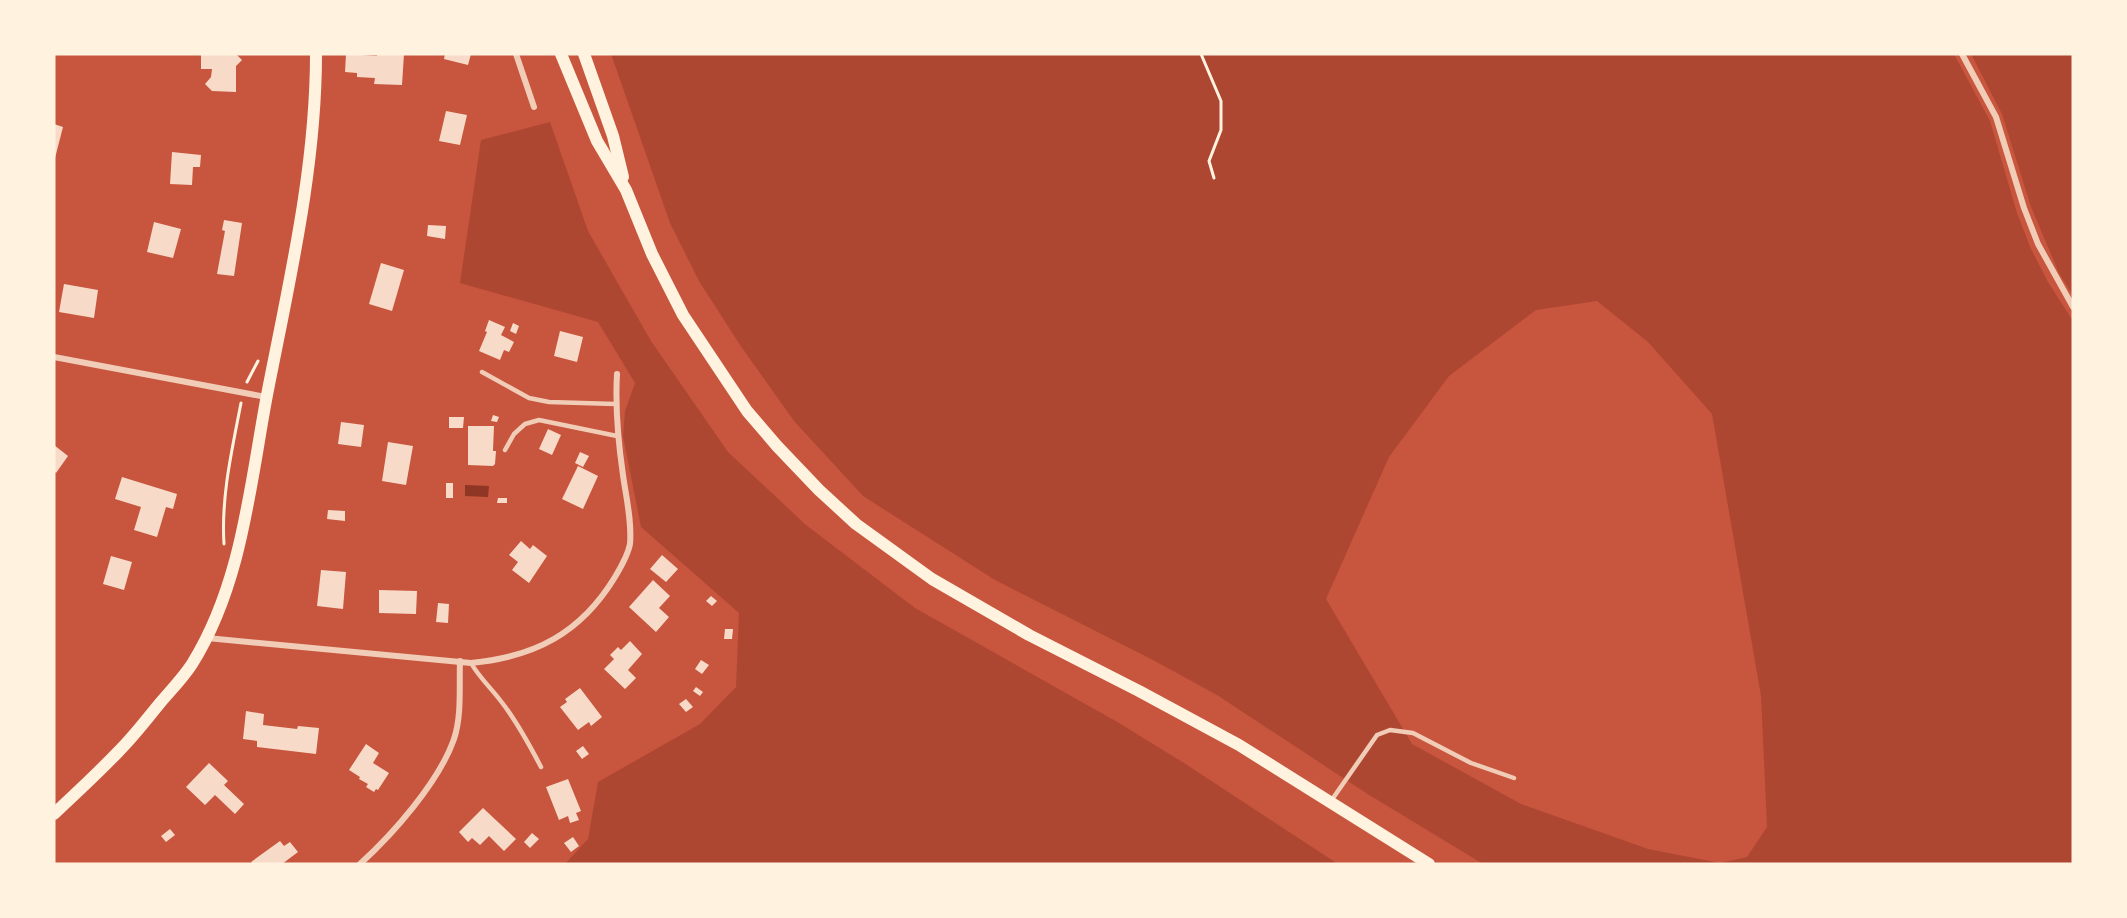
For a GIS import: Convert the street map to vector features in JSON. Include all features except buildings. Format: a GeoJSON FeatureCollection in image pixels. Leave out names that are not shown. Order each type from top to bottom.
{"type":"FeatureCollection","features":[{"type":"Feature","properties":{"kind":"main road"},"geometry":{"type":"LineString","coordinates":[[54,814],[120,750],[191,666],[224,596],[245,519],[296,249],[309,163],[316,94],[316,54]]}},
{"type":"Feature","properties":{"kind":"main road"},"geometry":{"type":"LineString","coordinates":[[561,54],[597,141],[626,190],[652,254],[683,315],[747,411],[819,490],[856,524],[932,579],[1029,635],[1140,691],[1239,745],[1429,864]]}},
{"type":"Feature","properties":{"kind":"main road"},"geometry":{"type":"LineString","coordinates":[[585,54],[613,136],[626,190]]}},
{"type":"Feature","properties":{"kind":"street"},"geometry":{"type":"LineString","coordinates":[[516,54],[534,107]]}},
{"type":"Feature","properties":{"kind":"street"},"geometry":{"type":"LineString","coordinates":[[1962,54],[1996,117],[2024,208],[2038,244],[2073,307]]}},
{"type":"Feature","properties":{"kind":"street"},"geometry":{"type":"LineString","coordinates":[[54,357],[267,397]]}},
{"type":"Feature","properties":{"kind":"street"},"geometry":{"type":"LineString","coordinates":[[206,638],[471,663],[511,658],[542,647],[571,627],[606,591],[630,546],[630,528],[617,436],[615,404],[617,374]]}},
{"type":"Feature","properties":{"kind":"street"},"geometry":{"type":"LineString","coordinates":[[360,864],[395,830],[444,763],[454,738],[459,716],[460,661]]}},
{"type":"Feature","properties":{"kind":"lane"},"geometry":{"type":"LineString","coordinates":[[482,372],[529,398],[549,402],[615,404]]}},
{"type":"Feature","properties":{"kind":"lane"},"geometry":{"type":"LineString","coordinates":[[505,450],[514,434],[525,424],[539,420],[617,436]]}},
{"type":"Feature","properties":{"kind":"lane"},"geometry":{"type":"LineString","coordinates":[[471,663],[478,676],[507,709],[541,767]]}},
{"type":"Feature","properties":{"kind":"lane"},"geometry":{"type":"LineString","coordinates":[[1331,801],[1377,735],[1390,730],[1413,733],[1471,763],[1514,778]]}},
{"type":"Feature","properties":{"kind":"path"},"geometry":{"type":"LineString","coordinates":[[1201,54],[1221,101],[1221,130],[1209,161],[1214,178]]}},
{"type":"Feature","properties":{"kind":"path"},"geometry":{"type":"LineString","coordinates":[[224,549],[222,515],[224,496],[243,393],[248,378],[262,355]]}},
{"type":"Feature","properties":{"kind":"shaded area"},"geometry":{"type":"Polygon","coordinates":[[[611,54],[1954,54],[1990,121],[2017,213],[2031,249],[2048,282],[2073,321],[2073,864],[1483,864],[1366,793],[1217,695],[995,580],[863,496],[794,421],[740,345],[699,281],[670,223],[611,54]],[[1597,301],[1536,310],[1449,376],[1389,457],[1326,599],[1412,744],[1521,804],[1648,849],[1720,863],[1747,857],[1767,827],[1761,696],[1712,414],[1648,342],[1597,301]]]}},
{"type":"Feature","properties":{"kind":"shaded area"},"geometry":{"type":"Polygon","coordinates":[[[1971,54],[2073,54],[2073,295],[2059,273],[2031,207],[2002,114],[1971,54]]]}},
{"type":"Feature","properties":{"kind":"shaded area"},"geometry":{"type":"Polygon","coordinates":[[[550,122],[588,231],[651,341],[728,452],[806,525],[915,608],[1119,723],[1338,864],[565,864],[588,839],[598,782],[700,724],[736,687],[739,613],[641,527],[623,436],[625,411],[635,383],[598,322],[460,283],[481,140],[550,122]]]}},
{"type":"Feature","properties":{"kind":"shaded area"},"geometry":{"type":"Polygon","coordinates":[[[465,485],[489,486],[488,497],[465,496],[465,485]]]}}]}
